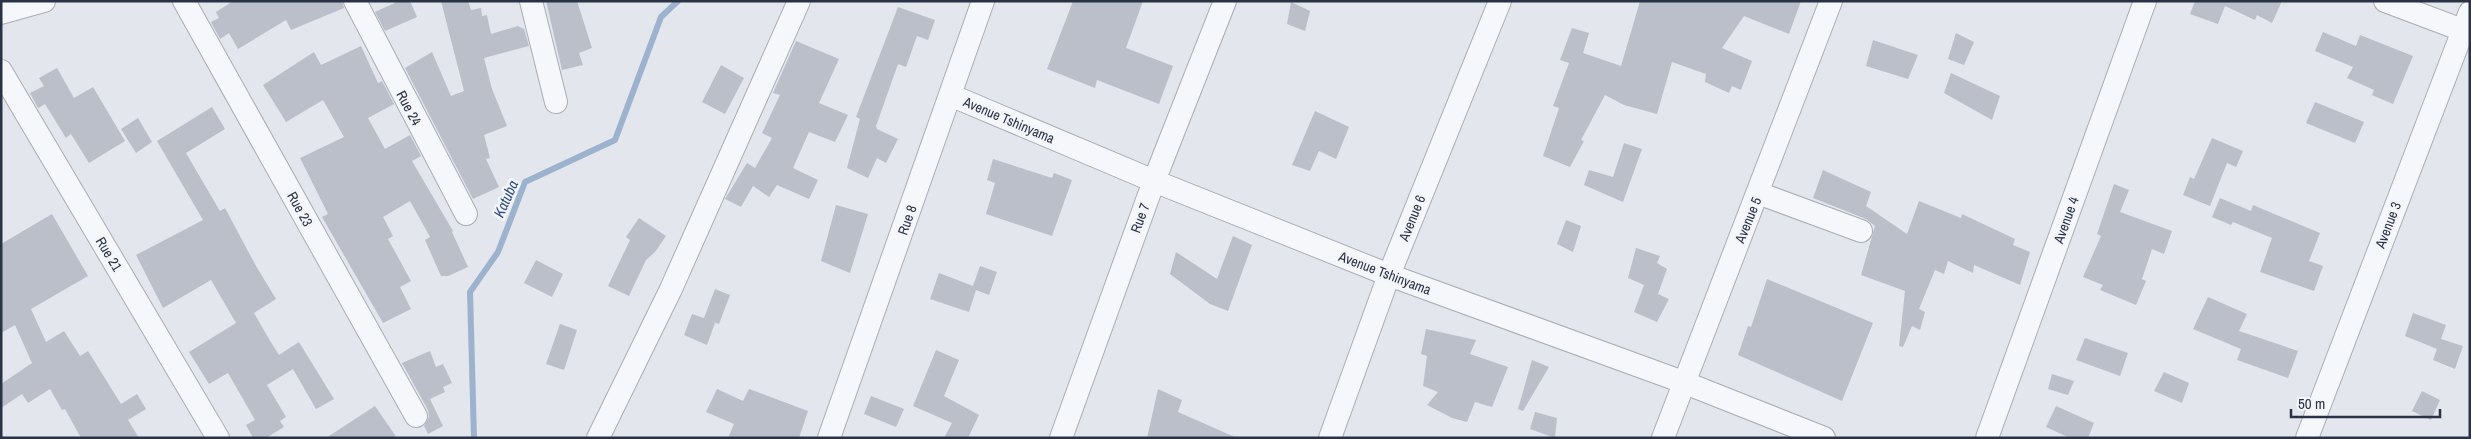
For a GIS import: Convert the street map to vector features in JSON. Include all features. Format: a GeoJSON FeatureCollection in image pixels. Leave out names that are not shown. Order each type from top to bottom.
{"type":"FeatureCollection","features":[{"type":"Feature","properties":{"kind":"street"},"geometry":{"type":"LineString","coordinates":[[1,13],[44,1]]}},
{"type":"Feature","properties":{"kind":"street","name":"Rue 23"},"geometry":{"type":"LineString","coordinates":[[184,1],[416,416]]}},
{"type":"Feature","properties":{"kind":"street","name":"Rue 24"},"geometry":{"type":"LineString","coordinates":[[354,1],[466,214]]}},
{"type":"Feature","properties":{"kind":"street"},"geometry":{"type":"LineString","coordinates":[[531,1],[556,102]]}},
{"type":"Feature","properties":{"kind":"street"},"geometry":{"type":"LineString","coordinates":[[598,438],[672,288],[798,1]]}},
{"type":"Feature","properties":{"kind":"street","name":"Rue 8"},"geometry":{"type":"LineString","coordinates":[[829,438],[983,1]]}},
{"type":"Feature","properties":{"kind":"street","name":"Rue 7"},"geometry":{"type":"LineString","coordinates":[[1061,438],[1154,181],[1225,1]]}},
{"type":"Feature","properties":{"kind":"street","name":"Avenue 6"},"geometry":{"type":"LineString","coordinates":[[1330,438],[1389,275],[1500,1]]}},
{"type":"Feature","properties":{"kind":"street","name":"Avenue 5"},"geometry":{"type":"LineString","coordinates":[[1663,438],[1831,1]]}},
{"type":"Feature","properties":{"kind":"street","name":"Avenue 4"},"geometry":{"type":"LineString","coordinates":[[1987,438],[2145,1]]}},
{"type":"Feature","properties":{"kind":"street"},"geometry":{"type":"LineString","coordinates":[[2385,1],[2467,25]]}},
{"type":"Feature","properties":{"kind":"street","name":"Avenue 3"},"geometry":{"type":"LineString","coordinates":[[2307,438],[2467,25]]}},
{"type":"Feature","properties":{"kind":"street","name":"Rue 21"},"geometry":{"type":"LineString","coordinates":[[1,71],[218,438]]}},
{"type":"Feature","properties":{"kind":"street","name":"Avenue Tshinyama"},"geometry":{"type":"LineString","coordinates":[[950,95],[1154,181],[1389,275],[1684,382],[1824,438]]}},
{"type":"Feature","properties":{"kind":"street"},"geometry":{"type":"LineString","coordinates":[[1758,193],[1861,231]]}},
{"type":"Feature","properties":{"kind":"building"},"geometry":{"type":"Polygon","coordinates":[[[233,1],[342,1],[344,8],[291,30],[286,20],[238,49],[229,33],[220,39],[211,22],[219,18],[216,12],[233,1]]]}},
{"type":"Feature","properties":{"kind":"building"},"geometry":{"type":"Polygon","coordinates":[[[399,1],[410,1],[417,17],[385,31],[375,12],[399,1]]]}},
{"type":"Feature","properties":{"kind":"building"},"geometry":{"type":"Polygon","coordinates":[[[441,1],[468,1],[471,10],[481,8],[482,16],[487,15],[491,34],[518,26],[524,29],[529,46],[484,58],[492,89],[507,126],[484,135],[490,158],[486,159],[499,187],[473,199],[405,68],[432,52],[451,96],[464,91],[441,1]]]}},
{"type":"Feature","properties":{"kind":"building"},"geometry":{"type":"Polygon","coordinates":[[[546,1],[577,1],[592,48],[579,53],[583,65],[562,70],[546,1]]]}},
{"type":"Feature","properties":{"kind":"building"},"geometry":{"type":"Polygon","coordinates":[[[1073,1],[1143,1],[1126,48],[1173,66],[1159,104],[1097,80],[1095,88],[1047,69],[1073,1]]]}},
{"type":"Feature","properties":{"kind":"building"},"geometry":{"type":"Polygon","coordinates":[[[1640,1],[1801,1],[1789,34],[1744,16],[1722,48],[1752,61],[1741,90],[1732,86],[1729,93],[1705,82],[1706,74],[1672,62],[1657,114],[1624,105],[1605,95],[1581,140],[1584,141],[1570,167],[1543,156],[1559,108],[1553,106],[1569,63],[1560,60],[1572,28],[1589,33],[1583,53],[1621,66],[1640,1]]]}},
{"type":"Feature","properties":{"kind":"building"},"geometry":{"type":"Polygon","coordinates":[[[2195,1],[2282,1],[2272,23],[2257,15],[2255,20],[2225,6],[2218,24],[2190,14],[2195,1]]]}},
{"type":"Feature","properties":{"kind":"building"},"geometry":{"type":"Polygon","coordinates":[[[1291,2],[1310,11],[1305,31],[1287,24],[1291,2]]]}},
{"type":"Feature","properties":{"kind":"building"},"geometry":{"type":"Polygon","coordinates":[[[898,7],[935,20],[928,40],[917,36],[906,67],[898,64],[876,126],[877,129],[898,139],[886,163],[877,158],[868,178],[847,168],[860,119],[856,117],[898,7]]]}},
{"type":"Feature","properties":{"kind":"building"},"geometry":{"type":"Polygon","coordinates":[[[2323,32],[2356,46],[2360,35],[2413,56],[2393,104],[2372,95],[2374,90],[2347,78],[2353,67],[2315,51],[2323,32]]]}},
{"type":"Feature","properties":{"kind":"building"},"geometry":{"type":"Polygon","coordinates":[[[1956,33],[1974,42],[1964,65],[1948,59],[1956,33]]]}},
{"type":"Feature","properties":{"kind":"building"},"geometry":{"type":"Polygon","coordinates":[[[1873,40],[1918,55],[1908,79],[1866,66],[1873,40]]]}},
{"type":"Feature","properties":{"kind":"building"},"geometry":{"type":"Polygon","coordinates":[[[796,41],[839,59],[819,103],[848,115],[835,142],[809,132],[793,168],[818,180],[809,199],[777,185],[769,197],[753,186],[741,207],[725,199],[747,163],[755,168],[772,138],[762,133],[780,95],[773,93],[796,41]]]}},
{"type":"Feature","properties":{"kind":"building"},"geometry":{"type":"Polygon","coordinates":[[[361,46],[378,83],[382,81],[394,104],[368,118],[385,149],[410,135],[421,156],[412,161],[453,231],[468,267],[448,276],[441,276],[425,240],[430,237],[410,201],[383,217],[393,236],[388,239],[411,281],[400,287],[411,309],[383,323],[322,217],[328,214],[300,158],[344,137],[323,100],[286,122],[263,85],[314,52],[321,65],[361,46]]]}},
{"type":"Feature","properties":{"kind":"building"},"geometry":{"type":"Polygon","coordinates":[[[721,65],[744,78],[725,114],[702,102],[721,65]]]}},
{"type":"Feature","properties":{"kind":"building"},"geometry":{"type":"Polygon","coordinates":[[[57,68],[74,98],[93,87],[125,141],[89,163],[71,134],[66,138],[45,104],[38,108],[30,93],[44,86],[39,78],[57,68]]]}},
{"type":"Feature","properties":{"kind":"building"},"geometry":{"type":"Polygon","coordinates":[[[1951,73],[2000,96],[1992,120],[1944,93],[1951,73]]]}},
{"type":"Feature","properties":{"kind":"building"},"geometry":{"type":"Polygon","coordinates":[[[2315,102],[2364,122],[2355,143],[2306,123],[2315,102]]]}},
{"type":"Feature","properties":{"kind":"building"},"geometry":{"type":"Polygon","coordinates":[[[212,107],[225,129],[186,153],[220,211],[225,208],[276,299],[254,313],[269,339],[279,355],[299,342],[334,399],[316,409],[293,369],[267,385],[286,417],[280,421],[284,427],[266,438],[253,438],[246,425],[255,420],[228,373],[209,384],[189,352],[236,323],[211,280],[163,308],[136,255],[203,220],[157,141],[212,107]]]}},
{"type":"Feature","properties":{"kind":"building"},"geometry":{"type":"Polygon","coordinates":[[[1315,111],[1349,127],[1336,159],[1319,151],[1310,171],[1292,165],[1315,111]]]}},
{"type":"Feature","properties":{"kind":"building"},"geometry":{"type":"Polygon","coordinates":[[[138,118],[152,142],[136,153],[121,129],[138,118]]]}},
{"type":"Feature","properties":{"kind":"building"},"geometry":{"type":"Polygon","coordinates":[[[2212,138],[2243,151],[2236,167],[2227,163],[2210,206],[2183,195],[2190,177],[2194,179],[2212,138]]]}},
{"type":"Feature","properties":{"kind":"building"},"geometry":{"type":"Polygon","coordinates":[[[1624,143],[1642,149],[1623,202],[1584,185],[1589,170],[1613,177],[1624,143]]]}},
{"type":"Feature","properties":{"kind":"building"},"geometry":{"type":"Polygon","coordinates":[[[993,159],[1052,178],[1054,173],[1072,180],[1052,236],[986,214],[995,183],[987,180],[993,159]]]}},
{"type":"Feature","properties":{"kind":"building"},"geometry":{"type":"Polygon","coordinates":[[[1823,170],[1871,192],[1866,206],[1907,234],[1919,201],[1961,218],[1962,214],[2015,239],[2013,245],[2030,252],[2020,285],[1974,265],[1973,273],[1948,261],[1944,274],[1935,270],[1919,309],[1925,312],[1920,330],[1912,326],[1903,347],[1899,346],[1905,291],[1861,275],[1875,226],[1866,219],[1813,198],[1823,170]]]}},
{"type":"Feature","properties":{"kind":"building"},"geometry":{"type":"Polygon","coordinates":[[[2114,184],[2129,190],[2120,212],[2172,231],[2164,254],[2152,249],[2142,279],[2146,281],[2136,305],[2100,290],[2103,285],[2083,277],[2101,236],[2097,234],[2114,184]]]}},
{"type":"Feature","properties":{"kind":"building"},"geometry":{"type":"Polygon","coordinates":[[[2220,198],[2251,211],[2253,205],[2320,233],[2309,261],[2323,266],[2314,291],[2260,272],[2272,238],[2233,222],[2231,225],[2212,217],[2220,198]]]}},
{"type":"Feature","properties":{"kind":"building"},"geometry":{"type":"Polygon","coordinates":[[[836,205],[868,214],[850,273],[821,261],[836,205]]]}},
{"type":"Feature","properties":{"kind":"building"},"geometry":{"type":"Polygon","coordinates":[[[52,214],[88,276],[31,309],[46,342],[64,331],[80,356],[88,351],[121,404],[137,394],[146,409],[128,420],[139,438],[81,438],[65,409],[62,410],[50,389],[28,403],[22,394],[1,408],[1,384],[32,363],[15,325],[1,333],[1,244],[52,214]]]}},
{"type":"Feature","properties":{"kind":"building"},"geometry":{"type":"Polygon","coordinates":[[[639,218],[666,236],[655,252],[646,260],[629,296],[608,286],[630,240],[626,237],[639,218]]]}},
{"type":"Feature","properties":{"kind":"building"},"geometry":{"type":"Polygon","coordinates":[[[1566,220],[1581,226],[1573,252],[1557,244],[1566,220]]]}},
{"type":"Feature","properties":{"kind":"building"},"geometry":{"type":"Polygon","coordinates":[[[1233,236],[1252,245],[1228,311],[1210,304],[1170,274],[1176,252],[1217,279],[1233,236]]]}},
{"type":"Feature","properties":{"kind":"building"},"geometry":{"type":"Polygon","coordinates":[[[1636,248],[1660,256],[1657,263],[1667,269],[1658,294],[1669,299],[1657,322],[1634,312],[1644,285],[1628,278],[1636,248]]]}},
{"type":"Feature","properties":{"kind":"building"},"geometry":{"type":"Polygon","coordinates":[[[536,260],[563,274],[552,297],[524,283],[536,260]]]}},
{"type":"Feature","properties":{"kind":"building"},"geometry":{"type":"Polygon","coordinates":[[[980,266],[997,272],[989,295],[976,290],[969,312],[930,299],[939,273],[973,286],[980,266]]]}},
{"type":"Feature","properties":{"kind":"building"},"geometry":{"type":"Polygon","coordinates":[[[1767,279],[1873,323],[1842,401],[1738,355],[1748,326],[1751,327],[1767,279]]]}},
{"type":"Feature","properties":{"kind":"building"},"geometry":{"type":"Polygon","coordinates":[[[715,289],[730,295],[719,324],[710,321],[715,323],[707,345],[684,335],[692,314],[704,318],[715,289]]]}},
{"type":"Feature","properties":{"kind":"building"},"geometry":{"type":"Polygon","coordinates":[[[2208,297],[2247,314],[2239,331],[2298,351],[2288,378],[2237,360],[2241,349],[2193,329],[2208,297]]]}},
{"type":"Feature","properties":{"kind":"building"},"geometry":{"type":"Polygon","coordinates":[[[2413,313],[2446,325],[2441,339],[2463,346],[2455,369],[2433,360],[2437,349],[2405,336],[2413,313]]]}},
{"type":"Feature","properties":{"kind":"building"},"geometry":{"type":"Polygon","coordinates":[[[560,324],[577,330],[564,370],[546,364],[560,324]]]}},
{"type":"Feature","properties":{"kind":"building"},"geometry":{"type":"Polygon","coordinates":[[[1426,329],[1476,340],[1470,354],[1508,367],[1492,407],[1475,402],[1467,422],[1452,418],[1427,405],[1438,392],[1423,386],[1427,356],[1421,354],[1426,329]]]}},
{"type":"Feature","properties":{"kind":"building"},"geometry":{"type":"Polygon","coordinates":[[[2085,338],[2128,353],[2120,376],[2076,360],[2085,338]]]}},
{"type":"Feature","properties":{"kind":"building"},"geometry":{"type":"Polygon","coordinates":[[[936,350],[959,360],[944,396],[979,415],[968,438],[944,438],[952,423],[913,406],[936,350]]]}},
{"type":"Feature","properties":{"kind":"building"},"geometry":{"type":"Polygon","coordinates":[[[430,351],[436,367],[443,364],[452,383],[443,387],[445,392],[430,399],[443,426],[428,434],[424,426],[429,417],[428,410],[402,363],[430,351]]]}},
{"type":"Feature","properties":{"kind":"building"},"geometry":{"type":"Polygon","coordinates":[[[1532,360],[1549,367],[1523,411],[1518,409],[1532,360]]]}},
{"type":"Feature","properties":{"kind":"building"},"geometry":{"type":"Polygon","coordinates":[[[2164,372],[2189,383],[2182,403],[2154,391],[2164,372]]]}},
{"type":"Feature","properties":{"kind":"building"},"geometry":{"type":"Polygon","coordinates":[[[2052,374],[2074,381],[2068,395],[2048,389],[2052,374]]]}},
{"type":"Feature","properties":{"kind":"building"},"geometry":{"type":"Polygon","coordinates":[[[717,389],[743,401],[749,389],[808,411],[799,438],[728,438],[734,424],[706,412],[717,389]]]}},
{"type":"Feature","properties":{"kind":"building"},"geometry":{"type":"Polygon","coordinates":[[[1158,389],[1182,400],[1178,412],[1237,438],[1147,438],[1158,389]]]}},
{"type":"Feature","properties":{"kind":"building"},"geometry":{"type":"Polygon","coordinates":[[[2422,391],[2440,400],[2431,420],[2412,411],[2422,391]]]}},
{"type":"Feature","properties":{"kind":"building"},"geometry":{"type":"Polygon","coordinates":[[[871,396],[904,409],[896,427],[864,414],[871,396]]]}},
{"type":"Feature","properties":{"kind":"building"},"geometry":{"type":"Polygon","coordinates":[[[375,406],[397,438],[326,438],[375,406]]]}},
{"type":"Feature","properties":{"kind":"building"},"geometry":{"type":"Polygon","coordinates":[[[2056,406],[2094,423],[2088,438],[2070,438],[2046,427],[2056,406]]]}},
{"type":"Feature","properties":{"kind":"building"},"geometry":{"type":"Polygon","coordinates":[[[1535,412],[1557,418],[1555,438],[1530,429],[1535,412]]]}},
{"type":"Feature","properties":{"kind":"waterway","name":"Katuba"},"geometry":{"type":"LineString","coordinates":[[474,438],[470,292],[498,252],[525,182],[615,140],[661,17],[678,1]]}}]}
